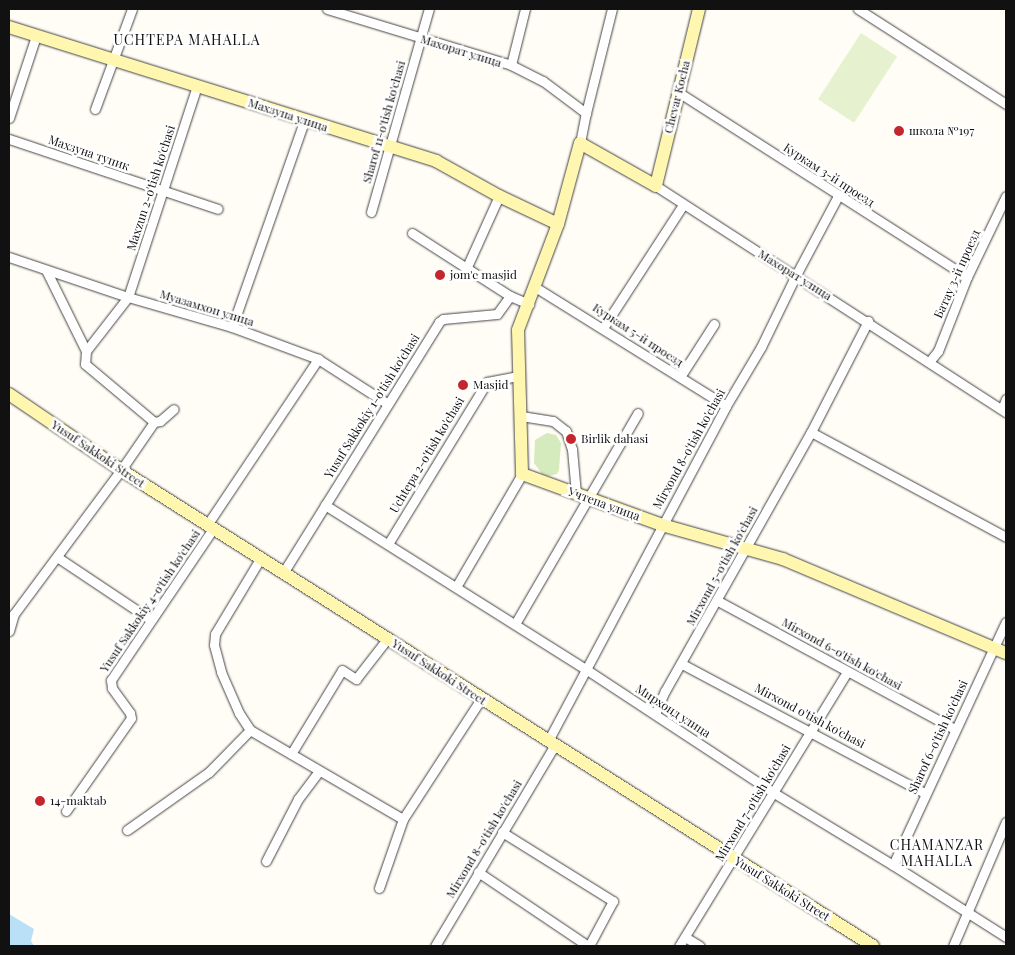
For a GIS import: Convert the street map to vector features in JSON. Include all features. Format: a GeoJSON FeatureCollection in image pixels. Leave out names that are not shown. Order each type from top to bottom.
{"type":"FeatureCollection","features":[{"type":"Feature","properties":{"kind":"street"},"geometry":{"type":"LineString","coordinates":[[96,109],[132,9]]}},
{"type":"Feature","properties":{"kind":"street","name":"Махорат улица"},"geometry":{"type":"LineString","coordinates":[[328,9],[511,66],[550,85],[586,112]]}},
{"type":"Feature","properties":{"kind":"street","name":"Sharof 11-o'tish ko'chasi"},"geometry":{"type":"LineString","coordinates":[[371,212],[429,9]]}},
{"type":"Feature","properties":{"kind":"street"},"geometry":{"type":"LineString","coordinates":[[511,66],[525,9]]}},
{"type":"Feature","properties":{"kind":"street"},"geometry":{"type":"LineString","coordinates":[[456,587],[522,474],[518,330],[536,287],[558,224],[580,143],[612,9]]}},
{"type":"Feature","properties":{"kind":"street","name":"Chevar Kocha"},"geometry":{"type":"LineString","coordinates":[[656,186],[699,9]]}},
{"type":"Feature","properties":{"kind":"street"},"geometry":{"type":"LineString","coordinates":[[858,9],[1006,104]]}},
{"type":"Feature","properties":{"kind":"street","name":"Махзуна улица"},"geometry":{"type":"LineString","coordinates":[[9,28],[436,161],[499,196],[558,224]]}},
{"type":"Feature","properties":{"kind":"street"},"geometry":{"type":"LineString","coordinates":[[9,118],[36,36]]}},
{"type":"Feature","properties":{"kind":"street","name":"Maxzun 2-o'tish ko'chasi"},"geometry":{"type":"LineString","coordinates":[[86,350],[128,297],[197,86]]}},
{"type":"Feature","properties":{"kind":"street","name":"Куркам 3-й проезд"},"geometry":{"type":"LineString","coordinates":[[678,92],[967,277]]}},
{"type":"Feature","properties":{"kind":"street"},"geometry":{"type":"LineString","coordinates":[[232,328],[304,121]]}},
{"type":"Feature","properties":{"kind":"street","name":"Махзуна тупик"},"geometry":{"type":"LineString","coordinates":[[9,139],[218,210]]}},
{"type":"Feature","properties":{"kind":"street","name":"Махорат улица"},"geometry":{"type":"LineString","coordinates":[[580,143],[656,186],[683,205],[868,321],[1004,411]]}},
{"type":"Feature","properties":{"kind":"street"},"geometry":{"type":"LineString","coordinates":[[466,269],[499,196]]}},
{"type":"Feature","properties":{"kind":"street","name":"Mirxond 8-o'tish ko'chasi"},"geometry":{"type":"LineString","coordinates":[[434,946],[552,743],[662,524],[726,406],[762,347],[796,275],[838,196]]}},
{"type":"Feature","properties":{"kind":"street","name":"Батау 3-й проезд"},"geometry":{"type":"LineString","coordinates":[[929,362],[938,351],[967,277],[1006,196]]}},
{"type":"Feature","properties":{"kind":"street"},"geometry":{"type":"LineString","coordinates":[[603,328],[683,205]]}},
{"type":"Feature","properties":{"kind":"street"},"geometry":{"type":"LineString","coordinates":[[412,233],[510,296],[529,304]]}},
{"type":"Feature","properties":{"kind":"street","name":"Муазамхон улица"},"geometry":{"type":"LineString","coordinates":[[9,258],[128,297],[232,328],[318,359],[388,404]]}},
{"type":"Feature","properties":{"kind":"street"},"geometry":{"type":"LineString","coordinates":[[46,270],[86,350],[85,364],[154,422]]}},
{"type":"Feature","properties":{"kind":"street","name":"Куркам 5-й проезд"},"geometry":{"type":"LineString","coordinates":[[536,287],[726,406]]}},
{"type":"Feature","properties":{"kind":"street","name":"Yusuf Sakkokiy 1-o'tish ko'chasi"},"geometry":{"type":"LineString","coordinates":[[283,573],[438,322],[443,319],[498,314],[510,296]]}},
{"type":"Feature","properties":{"kind":"street","name":"Mirxond 5-o'tish ko'chasi"},"geometry":{"type":"LineString","coordinates":[[655,714],[665,691],[718,601],[811,432],[868,321]]}},
{"type":"Feature","properties":{"kind":"street"},"geometry":{"type":"LineString","coordinates":[[680,377],[714,324]]}},
{"type":"Feature","properties":{"kind":"street","name":"Yusuf Sakkokiy 4-o'tish ko'chasi"},"geometry":{"type":"LineString","coordinates":[[66,812],[131,718],[130,713],[112,688],[111,680],[318,359]]}},
{"type":"Feature","properties":{"kind":"street","name":"Uchtepa 2-o'tish ko'chasi"},"geometry":{"type":"LineString","coordinates":[[388,544],[487,382],[518,376]]}},
{"type":"Feature","properties":{"kind":"street","name":"Yusuf Sakkoki Street"},"geometry":{"type":"LineString","coordinates":[[10,397],[260,559],[873,946]]}},
{"type":"Feature","properties":{"kind":"street"},"geometry":{"type":"LineString","coordinates":[[1004,411],[1006,399]]}},
{"type":"Feature","properties":{"kind":"street"},"geometry":{"type":"LineString","coordinates":[[9,631],[14,614],[121,470],[154,422],[160,421],[174,409]]}},
{"type":"Feature","properties":{"kind":"street"},"geometry":{"type":"LineString","coordinates":[[515,624],[638,413]]}},
{"type":"Feature","properties":{"kind":"street"},"geometry":{"type":"LineString","coordinates":[[521,416],[553,421],[566,431],[571,439],[576,494]]}},
{"type":"Feature","properties":{"kind":"street"},"geometry":{"type":"LineString","coordinates":[[811,432],[1006,537]]}},
{"type":"Feature","properties":{"kind":"street","name":"Учтепа улица"},"geometry":{"type":"LineString","coordinates":[[522,474],[662,524],[782,559],[1006,653]]}},
{"type":"Feature","properties":{"kind":"street","name":"Мирхонд улица"},"geometry":{"type":"LineString","coordinates":[[325,505],[587,670],[774,793],[894,864],[1006,937]]}},
{"type":"Feature","properties":{"kind":"street"},"geometry":{"type":"LineString","coordinates":[[57,557],[151,620]]}},
{"type":"Feature","properties":{"kind":"street"},"geometry":{"type":"LineString","coordinates":[[260,559],[215,634],[214,645],[228,689],[250,730],[403,819]]}},
{"type":"Feature","properties":{"kind":"street","name":"Mirxond 6-o'tish ko'chasi"},"geometry":{"type":"LineString","coordinates":[[718,601],[955,729]]}},
{"type":"Feature","properties":{"kind":"street","name":"Sharof 6-o'tish ko'chasi"},"geometry":{"type":"LineString","coordinates":[[894,864],[925,793],[1006,622]]}},
{"type":"Feature","properties":{"kind":"street"},"geometry":{"type":"LineString","coordinates":[[291,754],[342,670],[356,679],[387,638]]}},
{"type":"Feature","properties":{"kind":"street","name":"Mirxond o'tish ko'chasi"},"geometry":{"type":"LineString","coordinates":[[682,664],[811,730],[925,793]]}},
{"type":"Feature","properties":{"kind":"street","name":"Mirxond 7-o'tish ko'chasi"},"geometry":{"type":"LineString","coordinates":[[680,946],[847,672]]}},
{"type":"Feature","properties":{"kind":"street"},"geometry":{"type":"LineString","coordinates":[[379,888],[403,819],[481,699]]}},
{"type":"Feature","properties":{"kind":"street"},"geometry":{"type":"LineString","coordinates":[[127,830],[209,772],[250,730]]}},
{"type":"Feature","properties":{"kind":"street"},"geometry":{"type":"LineString","coordinates":[[266,861],[298,799],[319,771]]}},
{"type":"Feature","properties":{"kind":"street"},"geometry":{"type":"LineString","coordinates":[[953,946],[1006,822]]}},
{"type":"Feature","properties":{"kind":"street"},"geometry":{"type":"LineString","coordinates":[[478,872],[589,946],[613,901],[502,832]]}},
{"type":"Feature","properties":{"kind":"street"},"geometry":{"type":"LineString","coordinates":[[686,937],[700,946]]}},
{"type":"Feature","properties":{"kind":"green space"},"geometry":{"type":"Polygon","coordinates":[[[861,33],[897,56],[854,123],[818,99],[861,33]]]}},
{"type":"Feature","properties":{"kind":"green space"},"geometry":{"type":"Polygon","coordinates":[[[547,433],[556,435],[561,443],[559,470],[557,474],[549,476],[542,474],[534,463],[535,440],[547,433]]]}},
{"type":"Feature","properties":{"kind":"water"},"geometry":{"type":"Polygon","coordinates":[[[9,914],[34,929],[31,941],[34,946],[9,946],[9,914]]]}},
{"type":"Feature","properties":{"kind":"place","name":"школа №197"},"geometry":{"type":"Point","coordinates":[899,131]}},
{"type":"Feature","properties":{"kind":"place","name":"jom'e masjid"},"geometry":{"type":"Point","coordinates":[440,275]}},
{"type":"Feature","properties":{"kind":"place","name":"Masjid"},"geometry":{"type":"Point","coordinates":[463,385]}},
{"type":"Feature","properties":{"kind":"place","name":"Birlik dahasi"},"geometry":{"type":"Point","coordinates":[571,439]}},
{"type":"Feature","properties":{"kind":"place","name":"14-maktab"},"geometry":{"type":"Point","coordinates":[40,801]}},
{"type":"Feature","properties":{"kind":"district","name":"UCHTEPA MAHALLA"},"geometry":{"type":"Point","coordinates":[187,40]}},
{"type":"Feature","properties":{"kind":"district","name":"CHAMANZAR MAHALLA"},"geometry":{"type":"Point","coordinates":[937,854]}}]}
